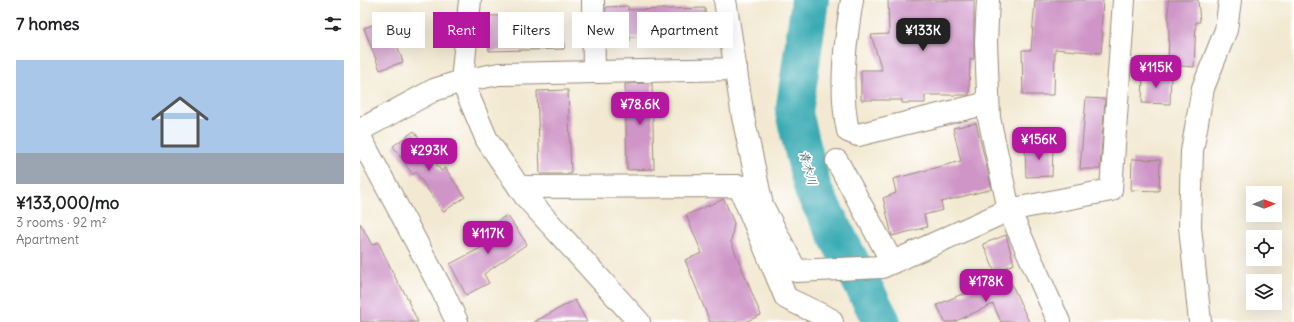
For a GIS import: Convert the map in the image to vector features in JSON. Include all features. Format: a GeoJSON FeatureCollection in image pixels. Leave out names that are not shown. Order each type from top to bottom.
{"type":"FeatureCollection","features":[{"type":"Feature","properties":{"kind":"street"},"geometry":{"type":"LineString","coordinates":[[470,0],[462,81],[487,140],[525,196],[639,322]]}},
{"type":"Feature","properties":{"kind":"street"},"geometry":{"type":"LineString","coordinates":[[593,0],[594,72]]}},
{"type":"Feature","properties":{"kind":"street"},"geometry":{"type":"LineString","coordinates":[[725,0],[743,117],[762,205],[796,271],[887,264],[1009,210],[1111,190],[1124,0]]}},
{"type":"Feature","properties":{"kind":"street"},"geometry":{"type":"LineString","coordinates":[[852,0],[843,72],[844,112],[848,131],[858,136],[988,103]]}},
{"type":"Feature","properties":{"kind":"street"},"geometry":{"type":"LineString","coordinates":[[988,0],[986,42],[989,118],[1009,210],[1059,322]]}},
{"type":"Feature","properties":{"kind":"street"},"geometry":{"type":"LineString","coordinates":[[1200,322],[1190,227],[1192,151],[1203,88],[1226,30],[1230,0]]}},
{"type":"Feature","properties":{"kind":"street"},"geometry":{"type":"LineString","coordinates":[[360,130],[434,90],[462,81],[499,74],[736,69]]}},
{"type":"Feature","properties":{"kind":"street"},"geometry":{"type":"LineString","coordinates":[[360,137],[443,292],[457,322]]}},
{"type":"Feature","properties":{"kind":"street"},"geometry":{"type":"LineString","coordinates":[[838,161],[887,264]]}},
{"type":"Feature","properties":{"kind":"street"},"geometry":{"type":"LineString","coordinates":[[519,187],[739,186],[786,298],[830,319],[832,322]]}},
{"type":"Feature","properties":{"kind":"building"},"geometry":{"type":"Polygon","coordinates":[[[888,0],[974,0],[974,59],[970,59],[969,95],[925,95],[925,103],[902,103],[902,100],[861,100],[861,70],[882,70],[871,35],[889,34],[888,0]]]}},
{"type":"Feature","properties":{"kind":"building"},"geometry":{"type":"Polygon","coordinates":[[[1035,0],[1103,0],[1101,32],[1103,32],[1101,53],[1055,49],[1054,95],[1023,95],[1022,50],[1031,50],[1035,0]]]}},
{"type":"Feature","properties":{"kind":"building"},"geometry":{"type":"Polygon","coordinates":[[[1168,0],[1198,0],[1200,22],[1196,22],[1194,67],[1168,65],[1168,0]]]}},
{"type":"Feature","properties":{"kind":"building"},"geometry":{"type":"Polygon","coordinates":[[[628,6],[628,10],[705,8],[705,12],[637,12],[637,37],[630,37],[629,41],[629,12],[606,12],[606,7],[628,6]]]}},
{"type":"Feature","properties":{"kind":"building"},"geometry":{"type":"Polygon","coordinates":[[[490,16],[498,16],[498,48],[564,49],[489,51],[490,16]]]}},
{"type":"Feature","properties":{"kind":"building"},"geometry":{"type":"Polygon","coordinates":[[[372,25],[372,48],[398,48],[403,62],[380,70],[364,28],[372,25]]]}},
{"type":"Feature","properties":{"kind":"building"},"geometry":{"type":"Polygon","coordinates":[[[1143,74],[1171,75],[1170,104],[1142,103],[1143,74]]]}},
{"type":"Feature","properties":{"kind":"building"},"geometry":{"type":"Polygon","coordinates":[[[652,83],[654,169],[627,170],[625,84],[652,83]]]}},
{"type":"Feature","properties":{"kind":"building"},"geometry":{"type":"Polygon","coordinates":[[[568,90],[571,174],[540,174],[537,91],[568,90]]]}},
{"type":"Feature","properties":{"kind":"building"},"geometry":{"type":"Polygon","coordinates":[[[1086,98],[1105,99],[1100,169],[1080,169],[1086,98]]]}},
{"type":"Feature","properties":{"kind":"building"},"geometry":{"type":"Polygon","coordinates":[[[976,123],[992,189],[941,202],[943,210],[924,215],[927,227],[892,236],[883,198],[896,193],[893,179],[961,161],[953,128],[976,123]]]}},
{"type":"Feature","properties":{"kind":"building"},"geometry":{"type":"Polygon","coordinates":[[[414,131],[441,171],[445,168],[465,197],[443,212],[416,172],[413,175],[393,146],[414,131]]]}},
{"type":"Feature","properties":{"kind":"building"},"geometry":{"type":"Polygon","coordinates":[[[1053,146],[1052,176],[1026,177],[1025,147],[1053,146]]]}},
{"type":"Feature","properties":{"kind":"building"},"geometry":{"type":"Polygon","coordinates":[[[1132,159],[1160,160],[1159,191],[1131,190],[1132,159]]]}},
{"type":"Feature","properties":{"kind":"building"},"geometry":{"type":"Polygon","coordinates":[[[724,199],[734,223],[731,242],[761,315],[745,322],[710,322],[685,260],[702,253],[686,215],[724,199]]]}},
{"type":"Feature","properties":{"kind":"building"},"geometry":{"type":"Polygon","coordinates":[[[507,215],[527,244],[484,274],[489,283],[466,295],[450,264],[494,241],[486,229],[507,215]]]}},
{"type":"Feature","properties":{"kind":"building"},"geometry":{"type":"Polygon","coordinates":[[[360,223],[372,245],[378,242],[399,285],[409,301],[418,322],[360,322],[360,223]]]}},
{"type":"Feature","properties":{"kind":"building"},"geometry":{"type":"Polygon","coordinates":[[[1006,235],[1014,264],[995,272],[983,244],[1006,235]]]}},
{"type":"Feature","properties":{"kind":"building"},"geometry":{"type":"Polygon","coordinates":[[[1008,276],[1029,322],[1001,322],[993,304],[954,322],[945,322],[937,305],[1008,276]]]}},
{"type":"Feature","properties":{"kind":"building"},"geometry":{"type":"Polygon","coordinates":[[[575,300],[587,322],[534,322],[575,300]]]}},
{"type":"Feature","properties":{"kind":"waterway","name":"青木川"},"geometry":{"type":"LineString","coordinates":[[810,0],[794,113],[813,190],[882,322]]}}]}
